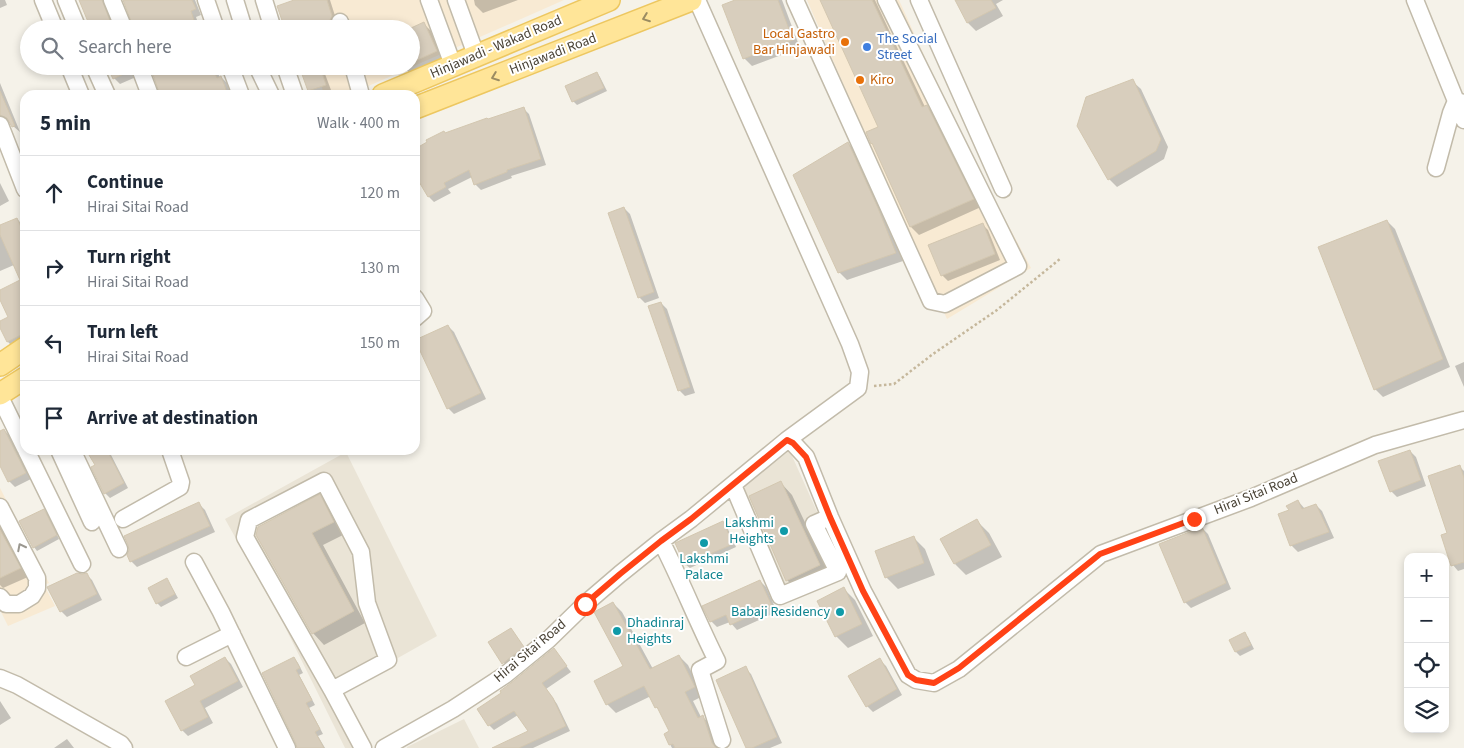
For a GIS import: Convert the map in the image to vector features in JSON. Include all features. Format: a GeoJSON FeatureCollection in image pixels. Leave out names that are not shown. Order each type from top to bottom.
{"type":"FeatureCollection","features":[{"type":"Feature","properties":{"kind":"main road","name":"Hinjawadi - Wakad Road"},"geometry":{"type":"LineString","coordinates":[[395,90],[476,56],[577,6],[609,0]]}},
{"type":"Feature","properties":{"kind":"main road","name":"Hinjawadi Road"},"geometry":{"type":"LineString","coordinates":[[420,106],[692,0]]}},
{"type":"Feature","properties":{"kind":"main road"},"geometry":{"type":"LineString","coordinates":[[0,365],[20,351]]}},
{"type":"Feature","properties":{"kind":"main road"},"geometry":{"type":"LineString","coordinates":[[0,395],[20,383]]}},
{"type":"Feature","properties":{"kind":"street"},"geometry":{"type":"LineString","coordinates":[[43,0],[51,20]]}},
{"type":"Feature","properties":{"kind":"street"},"geometry":{"type":"LineString","coordinates":[[66,0],[74,20]]}},
{"type":"Feature","properties":{"kind":"street"},"geometry":{"type":"LineString","coordinates":[[112,0],[120,20]]}},
{"type":"Feature","properties":{"kind":"street"},"geometry":{"type":"LineString","coordinates":[[121,0],[128,20]]}},
{"type":"Feature","properties":{"kind":"street"},"geometry":{"type":"LineString","coordinates":[[206,0],[213,20]]}},
{"type":"Feature","properties":{"kind":"street"},"geometry":{"type":"LineString","coordinates":[[234,0],[241,20]]}},
{"type":"Feature","properties":{"kind":"street"},"geometry":{"type":"LineString","coordinates":[[264,0],[270,20]]}},
{"type":"Feature","properties":{"kind":"street"},"geometry":{"type":"LineString","coordinates":[[429,0],[453,65]]}},
{"type":"Feature","properties":{"kind":"street"},"geometry":{"type":"LineString","coordinates":[[456,0],[476,56]]}},
{"type":"Feature","properties":{"kind":"street"},"geometry":{"type":"LineString","coordinates":[[697,0],[850,344],[860,372],[858,388],[787,440]]}},
{"type":"Feature","properties":{"kind":"street"},"geometry":{"type":"LineString","coordinates":[[795,0],[932,302],[945,304],[1018,266],[886,0]]}},
{"type":"Feature","properties":{"kind":"street"},"geometry":{"type":"LineString","coordinates":[[919,0],[1003,189]]}},
{"type":"Feature","properties":{"kind":"street"},"geometry":{"type":"LineString","coordinates":[[1415,0],[1460,102],[1464,120]]}},
{"type":"Feature","properties":{"kind":"street"},"geometry":{"type":"LineString","coordinates":[[73,75],[79,90]]}},
{"type":"Feature","properties":{"kind":"street"},"geometry":{"type":"LineString","coordinates":[[98,75],[105,90]]}},
{"type":"Feature","properties":{"kind":"street"},"geometry":{"type":"LineString","coordinates":[[142,75],[148,90]]}},
{"type":"Feature","properties":{"kind":"street"},"geometry":{"type":"LineString","coordinates":[[147,75],[153,90]]}},
{"type":"Feature","properties":{"kind":"street"},"geometry":{"type":"LineString","coordinates":[[233,75],[239,90]]}},
{"type":"Feature","properties":{"kind":"street"},"geometry":{"type":"LineString","coordinates":[[261,75],[269,90]]}},
{"type":"Feature","properties":{"kind":"street"},"geometry":{"type":"LineString","coordinates":[[288,75],[293,90]]}},
{"type":"Feature","properties":{"kind":"street"},"geometry":{"type":"LineString","coordinates":[[355,75],[360,90]]}},
{"type":"Feature","properties":{"kind":"street"},"geometry":{"type":"LineString","coordinates":[[1436,168],[1451,113],[1460,102]]}},
{"type":"Feature","properties":{"kind":"street"},"geometry":{"type":"LineString","coordinates":[[0,125],[20,176]]}},
{"type":"Feature","properties":{"kind":"street"},"geometry":{"type":"LineString","coordinates":[[0,395],[20,437]]}},
{"type":"Feature","properties":{"kind":"street","name":"Hirai Sitai Road"},"geometry":{"type":"LineString","coordinates":[[384,748],[453,709],[505,675],[548,640],[585,604],[787,440],[793,443],[806,457],[863,591],[908,675],[916,680],[934,683],[959,668],[1100,554],[1251,498],[1375,445],[1464,420]]}},
{"type":"Feature","properties":{"kind":"street"},"geometry":{"type":"LineString","coordinates":[[29,455],[82,564]]}},
{"type":"Feature","properties":{"kind":"street"},"geometry":{"type":"LineString","coordinates":[[61,455],[92,522]]}},
{"type":"Feature","properties":{"kind":"street"},"geometry":{"type":"LineString","coordinates":[[74,455],[119,549]]}},
{"type":"Feature","properties":{"kind":"street"},"geometry":{"type":"LineString","coordinates":[[123,519],[180,487],[181,482],[172,455]]}},
{"type":"Feature","properties":{"kind":"street"},"geometry":{"type":"LineString","coordinates":[[332,690],[388,660],[367,603],[361,552],[324,480],[249,520],[245,537],[363,748]]}},
{"type":"Feature","properties":{"kind":"street"},"geometry":{"type":"LineString","coordinates":[[733,485],[780,596],[838,572],[814,524],[830,517]]}},
{"type":"Feature","properties":{"kind":"street"},"geometry":{"type":"LineString","coordinates":[[0,507],[37,578],[38,588],[32,596],[19,604],[6,604],[0,597]]}},
{"type":"Feature","properties":{"kind":"street"},"geometry":{"type":"LineString","coordinates":[[661,541],[681,580],[717,661],[700,670],[722,740]]}},
{"type":"Feature","properties":{"kind":"street"},"geometry":{"type":"LineString","coordinates":[[194,562],[232,634],[287,748]]}},
{"type":"Feature","properties":{"kind":"street"},"geometry":{"type":"LineString","coordinates":[[186,657],[232,634]]}},
{"type":"Feature","properties":{"kind":"street"},"geometry":{"type":"LineString","coordinates":[[0,678],[17,685],[121,744],[124,748]]}},
{"type":"Feature","properties":{"kind":"path"},"geometry":{"type":"LineString","coordinates":[[858,388],[894,384],[933,354],[997,310],[1060,259]]}},
{"type":"Feature","properties":{"kind":"shaded area"},"geometry":{"type":"Polygon","coordinates":[[[296,0],[564,0],[420,63],[420,20],[302,20],[296,0]]]}},
{"type":"Feature","properties":{"kind":"shaded area","name":"The Social Street"},"geometry":{"type":"Polygon","coordinates":[[[807,0],[899,0],[928,64],[1031,268],[947,319],[807,0]]]}},
{"type":"Feature","properties":{"kind":"shaded area"},"geometry":{"type":"Polygon","coordinates":[[[318,75],[393,75],[359,90],[323,90],[318,75]]]}},
{"type":"Feature","properties":{"kind":"shaded area"},"geometry":{"type":"Polygon","coordinates":[[[788,447],[845,574],[779,602],[732,491],[788,447]]]}},
{"type":"Feature","properties":{"kind":"shaded area"},"geometry":{"type":"Polygon","coordinates":[[[341,455],[347,455],[437,636],[341,690],[368,740],[353,748],[345,748],[284,625],[225,519],[341,455]]]}},
{"type":"Feature","properties":{"kind":"shaded area"},"geometry":{"type":"Polygon","coordinates":[[[0,488],[49,583],[44,585],[55,606],[8,626],[0,610],[0,488]]]}},
{"type":"Feature","properties":{"kind":"shaded area"},"geometry":{"type":"Polygon","coordinates":[[[464,719],[479,748],[407,748],[407,747],[464,719]]]}},
{"type":"Feature","properties":{"kind":"building"},"geometry":{"type":"Polygon","coordinates":[[[79,0],[102,0],[110,20],[87,20],[79,0]]]}},
{"type":"Feature","properties":{"kind":"building"},"geometry":{"type":"Polygon","coordinates":[[[123,0],[192,0],[196,9],[191,11],[194,20],[131,20],[123,0]]]}},
{"type":"Feature","properties":{"kind":"building"},"geometry":{"type":"Polygon","coordinates":[[[294,0],[327,0],[332,16],[330,20],[282,20],[277,6],[294,0]]]}},
{"type":"Feature","properties":{"kind":"building"},"geometry":{"type":"Polygon","coordinates":[[[735,0],[778,0],[793,40],[743,59],[722,5],[735,0]]]}},
{"type":"Feature","properties":{"kind":"building"},"geometry":{"type":"Polygon","coordinates":[[[820,0],[872,0],[922,107],[927,105],[974,199],[910,227],[866,132],[878,127],[820,0]]]}},
{"type":"Feature","properties":{"kind":"building"},"geometry":{"type":"Polygon","coordinates":[[[955,0],[991,0],[996,8],[967,23],[955,0]]]}},
{"type":"Feature","properties":{"kind":"building"},"geometry":{"type":"Polygon","coordinates":[[[424,22],[437,51],[420,59],[420,24],[424,22]]]}},
{"type":"Feature","properties":{"kind":"building"},"geometry":{"type":"Polygon","coordinates":[[[597,72],[604,88],[572,102],[565,86],[597,72]]]}},
{"type":"Feature","properties":{"kind":"building"},"geometry":{"type":"Polygon","coordinates":[[[111,75],[122,75],[113,79],[111,75]]]}},
{"type":"Feature","properties":{"kind":"building"},"geometry":{"type":"Polygon","coordinates":[[[153,75],[216,75],[217,78],[221,76],[226,90],[158,90],[153,75]]]}},
{"type":"Feature","properties":{"kind":"building"},"geometry":{"type":"Polygon","coordinates":[[[302,75],[323,75],[326,85],[308,90],[302,75]]]}},
{"type":"Feature","properties":{"kind":"building"},"geometry":{"type":"Polygon","coordinates":[[[1133,79],[1161,139],[1156,151],[1108,180],[1077,126],[1086,97],[1133,79]]]}},
{"type":"Feature","properties":{"kind":"building"},"geometry":{"type":"Polygon","coordinates":[[[0,91],[15,126],[12,127],[7,118],[0,115],[0,91]]]}},
{"type":"Feature","properties":{"kind":"building"},"geometry":{"type":"Polygon","coordinates":[[[524,107],[541,159],[507,170],[507,172],[474,185],[469,170],[444,183],[446,187],[428,197],[420,183],[420,146],[427,142],[426,140],[444,131],[445,133],[524,107]]]}},
{"type":"Feature","properties":{"kind":"building"},"geometry":{"type":"Polygon","coordinates":[[[848,142],[896,253],[838,273],[793,175],[848,142]]]}},
{"type":"Feature","properties":{"kind":"building"},"geometry":{"type":"Polygon","coordinates":[[[624,207],[654,292],[638,298],[608,213],[624,207]]]}},
{"type":"Feature","properties":{"kind":"building"},"geometry":{"type":"Polygon","coordinates":[[[17,218],[20,225],[20,280],[0,235],[0,225],[17,218]]]}},
{"type":"Feature","properties":{"kind":"building"},"geometry":{"type":"Polygon","coordinates":[[[1387,220],[1443,359],[1374,390],[1318,247],[1387,220]]]}},
{"type":"Feature","properties":{"kind":"building"},"geometry":{"type":"Polygon","coordinates":[[[983,223],[995,254],[941,276],[928,245],[983,223]]]}},
{"type":"Feature","properties":{"kind":"building"},"geometry":{"type":"Polygon","coordinates":[[[20,280],[20,336],[7,342],[0,328],[0,321],[8,317],[0,300],[0,290],[20,280]]]}},
{"type":"Feature","properties":{"kind":"building"},"geometry":{"type":"Polygon","coordinates":[[[661,302],[690,387],[678,391],[648,306],[661,302]]]}},
{"type":"Feature","properties":{"kind":"building"},"geometry":{"type":"Polygon","coordinates":[[[448,325],[481,393],[447,409],[420,351],[420,338],[448,325]]]}},
{"type":"Feature","properties":{"kind":"building"},"geometry":{"type":"Polygon","coordinates":[[[4,429],[26,473],[8,482],[0,466],[0,431],[4,429]]]}},
{"type":"Feature","properties":{"kind":"building"},"geometry":{"type":"Polygon","coordinates":[[[1410,450],[1421,480],[1390,492],[1378,461],[1410,450]]]}},
{"type":"Feature","properties":{"kind":"building"},"geometry":{"type":"Polygon","coordinates":[[[89,455],[110,455],[124,483],[104,494],[91,467],[95,465],[89,455]]]}},
{"type":"Feature","properties":{"kind":"building"},"geometry":{"type":"Polygon","coordinates":[[[1460,465],[1464,478],[1464,562],[1451,566],[1449,553],[1447,553],[1441,535],[1447,533],[1428,476],[1460,465]]]}},
{"type":"Feature","properties":{"kind":"building","name":"Lakshmi Heights"},"geometry":{"type":"Polygon","coordinates":[[[781,481],[820,565],[786,581],[749,496],[781,481]]]}},
{"type":"Feature","properties":{"kind":"building"},"geometry":{"type":"Polygon","coordinates":[[[320,494],[334,522],[312,533],[354,611],[312,634],[256,535],[258,527],[320,494]]]}},
{"type":"Feature","properties":{"kind":"building"},"geometry":{"type":"Polygon","coordinates":[[[1298,500],[1302,509],[1316,504],[1329,532],[1290,546],[1278,514],[1289,510],[1286,506],[1298,500]]]}},
{"type":"Feature","properties":{"kind":"building"},"geometry":{"type":"Polygon","coordinates":[[[199,502],[210,526],[130,562],[127,555],[128,545],[124,536],[199,502]]]}},
{"type":"Feature","properties":{"kind":"building"},"geometry":{"type":"Polygon","coordinates":[[[44,509],[57,535],[33,548],[19,521],[44,509]]]}},
{"type":"Feature","properties":{"kind":"building"},"geometry":{"type":"Polygon","coordinates":[[[977,519],[991,545],[954,564],[940,539],[977,519]]]}},
{"type":"Feature","properties":{"kind":"building","name":"Lakshmi Palace"},"geometry":{"type":"Polygon","coordinates":[[[723,521],[733,544],[685,565],[675,543],[723,521]]]}},
{"type":"Feature","properties":{"kind":"building"},"geometry":{"type":"Polygon","coordinates":[[[1202,527],[1226,583],[1184,603],[1159,544],[1202,527]]]}},
{"type":"Feature","properties":{"kind":"building"},"geometry":{"type":"Polygon","coordinates":[[[0,530],[21,568],[0,578],[0,530]]]}},
{"type":"Feature","properties":{"kind":"building"},"geometry":{"type":"Polygon","coordinates":[[[914,536],[924,563],[885,578],[875,551],[914,536]]]}},
{"type":"Feature","properties":{"kind":"building"},"geometry":{"type":"Polygon","coordinates":[[[77,573],[87,573],[97,594],[60,612],[47,587],[77,573]]]}},
{"type":"Feature","properties":{"kind":"building"},"geometry":{"type":"Polygon","coordinates":[[[167,578],[175,594],[156,604],[148,588],[167,578]]]}},
{"type":"Feature","properties":{"kind":"building"},"geometry":{"type":"Polygon","coordinates":[[[760,580],[772,606],[730,625],[726,615],[710,622],[702,606],[760,580]]]}},
{"type":"Feature","properties":{"kind":"building","name":"Babaji Residency"},"geometry":{"type":"Polygon","coordinates":[[[844,587],[862,624],[835,637],[817,601],[844,587]]]}},
{"type":"Feature","properties":{"kind":"building"},"geometry":{"type":"Polygon","coordinates":[[[613,602],[650,669],[679,655],[695,687],[685,692],[698,718],[703,715],[712,743],[716,748],[675,748],[673,744],[669,745],[664,734],[669,731],[644,686],[606,705],[594,681],[623,666],[594,612],[613,602]]]}},
{"type":"Feature","properties":{"kind":"building"},"geometry":{"type":"Polygon","coordinates":[[[511,628],[524,647],[502,664],[488,642],[511,628]]]}},
{"type":"Feature","properties":{"kind":"building"},"geometry":{"type":"Polygon","coordinates":[[[1245,632],[1251,645],[1235,652],[1229,640],[1245,632]]]}},
{"type":"Feature","properties":{"kind":"building"},"geometry":{"type":"Polygon","coordinates":[[[554,648],[567,666],[542,683],[553,698],[566,726],[519,748],[492,748],[528,731],[514,711],[488,726],[477,709],[501,693],[500,691],[554,648]]]}},
{"type":"Feature","properties":{"kind":"building"},"geometry":{"type":"Polygon","coordinates":[[[225,657],[238,681],[200,701],[208,717],[181,731],[165,701],[195,685],[190,676],[225,657]]]}},
{"type":"Feature","properties":{"kind":"building"},"geometry":{"type":"Polygon","coordinates":[[[294,657],[300,668],[296,670],[312,700],[306,703],[320,729],[315,732],[324,748],[297,748],[262,673],[294,657]]]}},
{"type":"Feature","properties":{"kind":"building"},"geometry":{"type":"Polygon","coordinates":[[[880,658],[897,689],[866,707],[848,676],[880,658]]]}},
{"type":"Feature","properties":{"kind":"building"},"geometry":{"type":"Polygon","coordinates":[[[746,666],[777,737],[752,748],[746,748],[716,680],[746,666]]]}},
{"type":"Feature","properties":{"kind":"place","name":"Local Gastro Bar Hinjawadi"},"geometry":{"type":"Point","coordinates":[845,42]}},
{"type":"Feature","properties":{"kind":"place","name":"The Social Street"},"geometry":{"type":"Point","coordinates":[867,47]}},
{"type":"Feature","properties":{"kind":"place","name":"Kiro"},"geometry":{"type":"Point","coordinates":[860,80]}},
{"type":"Feature","properties":{"kind":"place","name":"Lakshmi Heights"},"geometry":{"type":"Point","coordinates":[784,531]}},
{"type":"Feature","properties":{"kind":"place","name":"Lakshmi Palace"},"geometry":{"type":"Point","coordinates":[704,543]}},
{"type":"Feature","properties":{"kind":"place","name":"Babaji Residency"},"geometry":{"type":"Point","coordinates":[840,612]}},
{"type":"Feature","properties":{"kind":"place","name":"Dhadinraj Heights"},"geometry":{"type":"Point","coordinates":[617,631]}},
{"type":"Feature","properties":{"kind":"route"},"geometry":{"type":"LineString","coordinates":[[585,604],[787,440],[793,443],[806,457],[863,591],[908,675],[916,680],[934,683],[959,668],[1100,554],[1194,519]]}}]}
